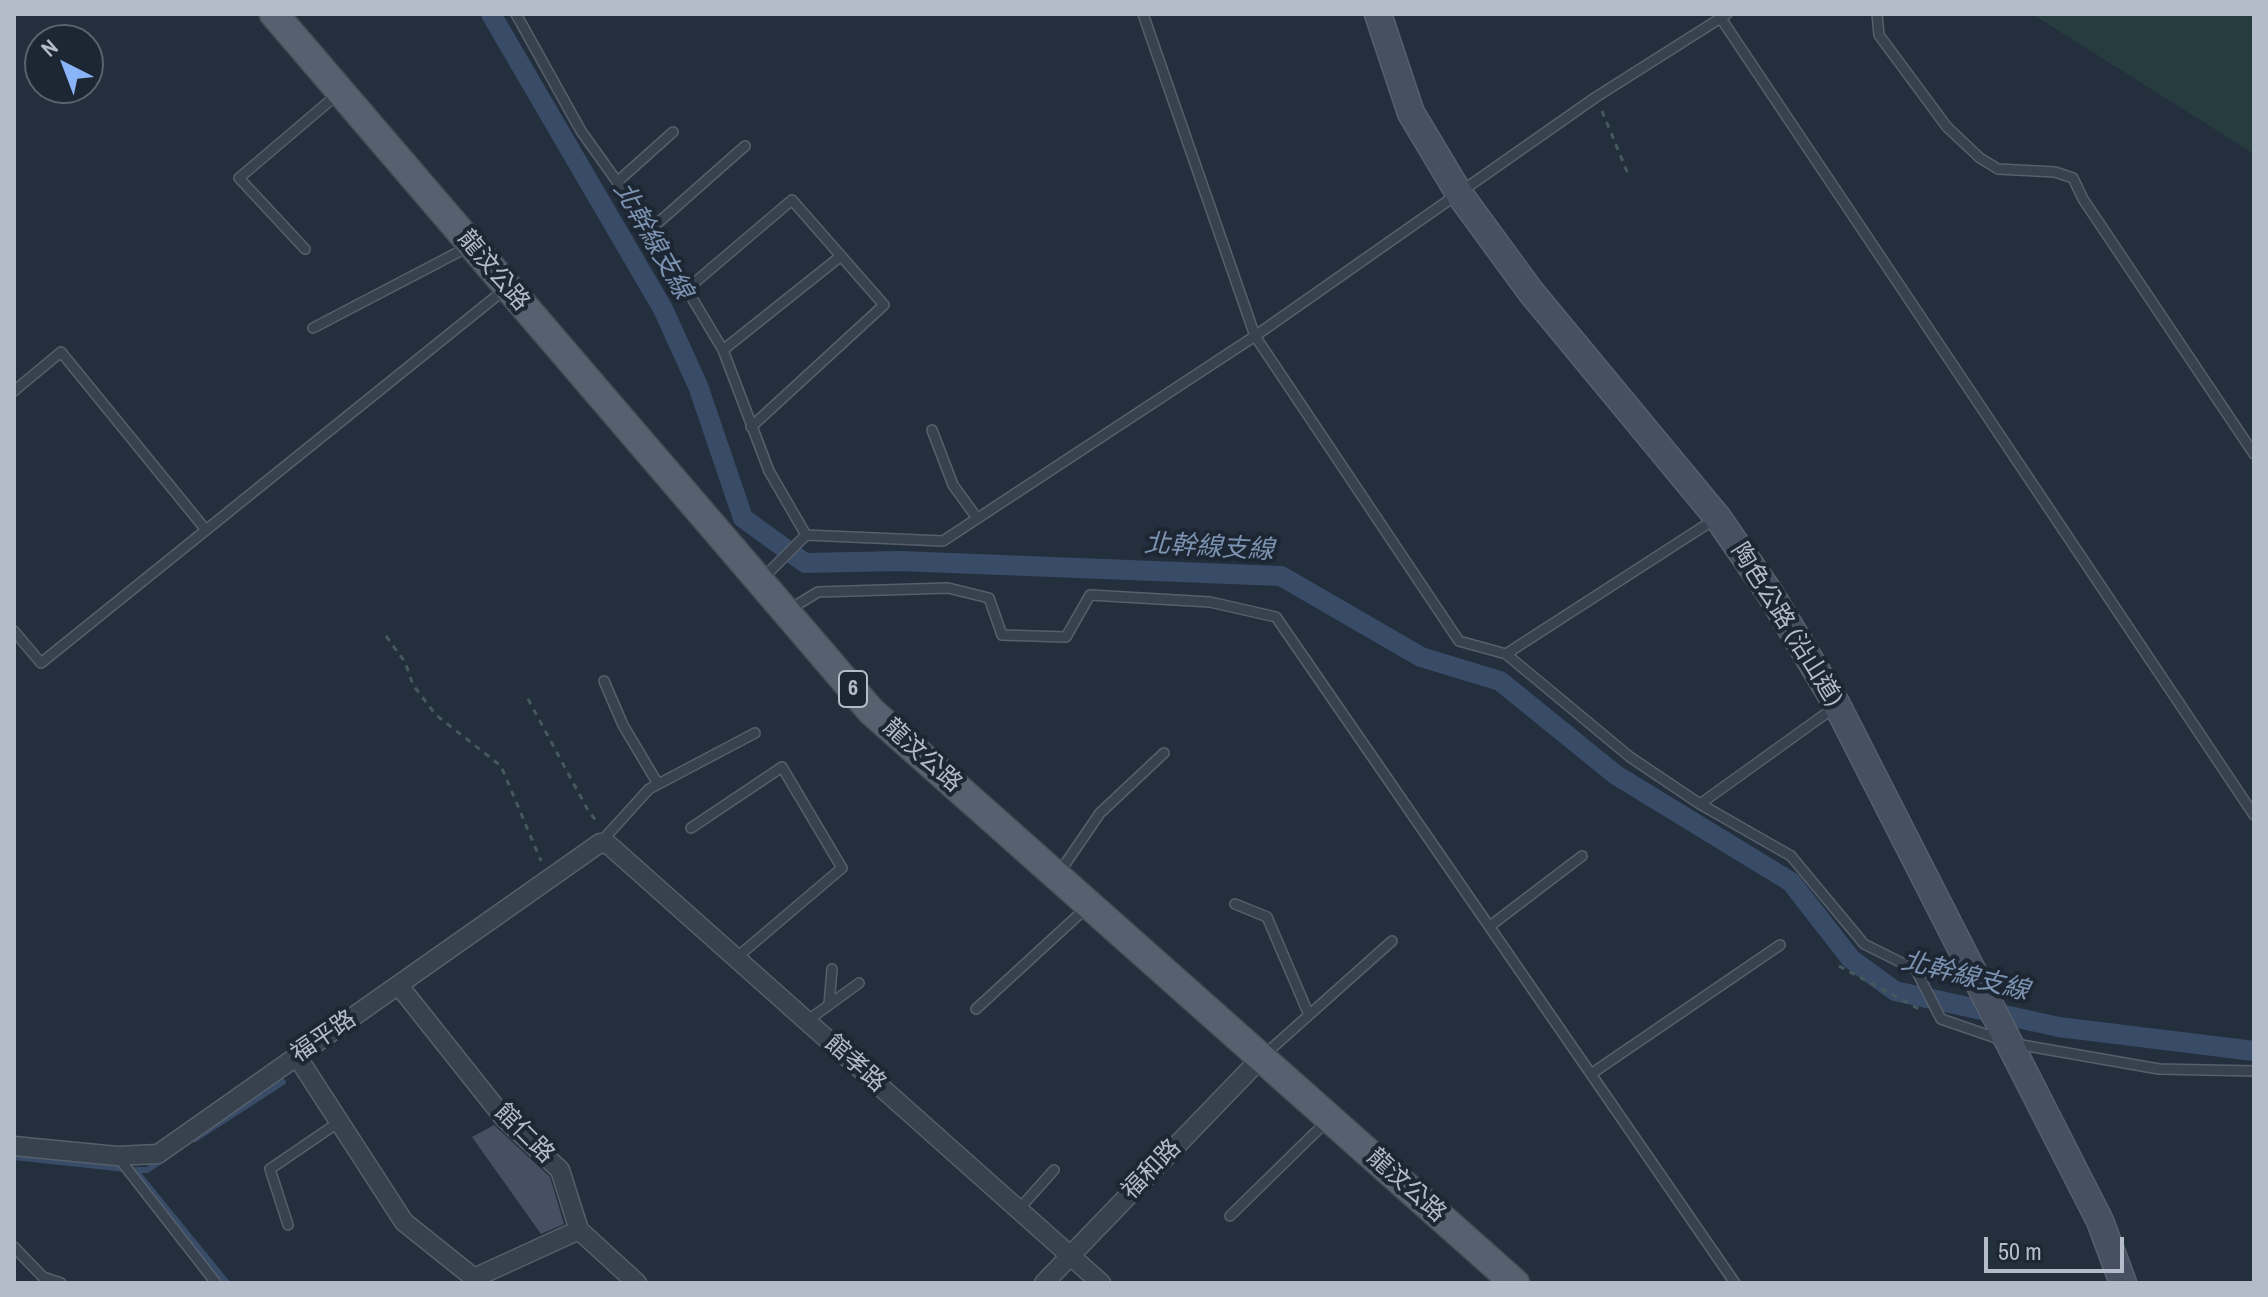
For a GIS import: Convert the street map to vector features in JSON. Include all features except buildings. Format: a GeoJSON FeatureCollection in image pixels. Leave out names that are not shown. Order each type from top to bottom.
{"type":"FeatureCollection","features":[{"type":"Feature","properties":{"kind":"main road","name":"龍汶公路"},"geometry":{"type":"LineString","coordinates":[[274,14],[871,711],[1515,1283]]}},
{"type":"Feature","properties":{"kind":"main road","name":"陶色公路 (沿山道)"},"geometry":{"type":"LineString","coordinates":[[1378,14],[1411,113],[1460,195],[1531,292],[1718,518],[1771,595],[1837,705],[2100,1221],[2123,1283]]}},
{"type":"Feature","properties":{"kind":"street","name":"福平路"},"geometry":{"type":"LineString","coordinates":[[14,1146],[117,1156],[158,1154],[606,841]]}},
{"type":"Feature","properties":{"kind":"street","name":"館孝路"},"geometry":{"type":"LineString","coordinates":[[606,841],[1101,1283]]}},
{"type":"Feature","properties":{"kind":"street","name":"館仁路"},"geometry":{"type":"LineString","coordinates":[[400,987],[504,1118],[560,1170],[579,1230]]}},
{"type":"Feature","properties":{"kind":"street"},"geometry":{"type":"LineString","coordinates":[[296,1055],[404,1222],[474,1278],[579,1230],[637,1283]]}},
{"type":"Feature","properties":{"kind":"street","name":"福和路"},"geometry":{"type":"LineString","coordinates":[[1044,1283],[1261,1058]]}},
{"type":"Feature","properties":{"kind":"lane"},"geometry":{"type":"LineString","coordinates":[[516,14],[581,131],[651,229],[723,350],[769,471],[806,535]]}},
{"type":"Feature","properties":{"kind":"lane"},"geometry":{"type":"LineString","coordinates":[[1143,14],[1255,336],[1459,641],[1506,654],[1630,757],[1700,804],[1791,856],[1864,944],[1916,970],[1940,1017],[2010,1043],[2159,1069],[2254,1071]]}},
{"type":"Feature","properties":{"kind":"lane"},"geometry":{"type":"LineString","coordinates":[[1877,14],[1879,35],[1947,127],[1980,158],[1998,169],[2055,172],[2073,178],[2083,199],[2254,454]]}},
{"type":"Feature","properties":{"kind":"lane"},"geometry":{"type":"LineString","coordinates":[[759,582],[806,535],[943,541],[1255,336],[1596,97],[1722,15],[2254,815]]}},
{"type":"Feature","properties":{"kind":"lane"},"geometry":{"type":"LineString","coordinates":[[305,249],[239,178],[340,92]]}},
{"type":"Feature","properties":{"kind":"lane"},"geometry":{"type":"LineString","coordinates":[[617,182],[673,132]]}},
{"type":"Feature","properties":{"kind":"lane"},"geometry":{"type":"LineString","coordinates":[[651,229],[745,146]]}},
{"type":"Feature","properties":{"kind":"lane"},"geometry":{"type":"LineString","coordinates":[[687,289],[792,200],[884,305],[751,427]]}},
{"type":"Feature","properties":{"kind":"lane"},"geometry":{"type":"LineString","coordinates":[[313,328],[471,245]]}},
{"type":"Feature","properties":{"kind":"lane"},"geometry":{"type":"LineString","coordinates":[[723,350],[841,256]]}},
{"type":"Feature","properties":{"kind":"lane"},"geometry":{"type":"LineString","coordinates":[[14,631],[41,663],[506,288]]}},
{"type":"Feature","properties":{"kind":"lane"},"geometry":{"type":"LineString","coordinates":[[14,391],[61,352],[206,530]]}},
{"type":"Feature","properties":{"kind":"lane"},"geometry":{"type":"LineString","coordinates":[[932,430],[953,485],[977,518]]}},
{"type":"Feature","properties":{"kind":"lane"},"geometry":{"type":"LineString","coordinates":[[1506,654],[1718,518]]}},
{"type":"Feature","properties":{"kind":"lane"},"geometry":{"type":"LineString","coordinates":[[785,612],[818,592],[948,588],[989,598],[1002,635],[1066,637],[1090,595],[1210,602],[1276,617],[1735,1283]]}},
{"type":"Feature","properties":{"kind":"lane"},"geometry":{"type":"LineString","coordinates":[[604,681],[623,725],[658,784]]}},
{"type":"Feature","properties":{"kind":"lane"},"geometry":{"type":"LineString","coordinates":[[1700,804],[1837,705]]}},
{"type":"Feature","properties":{"kind":"lane"},"geometry":{"type":"LineString","coordinates":[[606,841],[649,789],[755,733]]}},
{"type":"Feature","properties":{"kind":"lane"},"geometry":{"type":"LineString","coordinates":[[1057,876],[1100,813],[1164,753]]}},
{"type":"Feature","properties":{"kind":"lane"},"geometry":{"type":"LineString","coordinates":[[691,828],[782,767],[842,868],[736,958]]}},
{"type":"Feature","properties":{"kind":"lane"},"geometry":{"type":"LineString","coordinates":[[1490,926],[1582,856]]}},
{"type":"Feature","properties":{"kind":"lane"},"geometry":{"type":"LineString","coordinates":[[1235,904],[1267,917],[1309,1015]]}},
{"type":"Feature","properties":{"kind":"lane"},"geometry":{"type":"LineString","coordinates":[[976,1009],[1089,905]]}},
{"type":"Feature","properties":{"kind":"lane"},"geometry":{"type":"LineString","coordinates":[[1261,1058],[1392,941]]}},
{"type":"Feature","properties":{"kind":"lane"},"geometry":{"type":"LineString","coordinates":[[1591,1074],[1780,945]]}},
{"type":"Feature","properties":{"kind":"lane"},"geometry":{"type":"LineString","coordinates":[[829,1005],[832,969]]}},
{"type":"Feature","properties":{"kind":"lane"},"geometry":{"type":"LineString","coordinates":[[807,1021],[859,983]]}},
{"type":"Feature","properties":{"kind":"lane"},"geometry":{"type":"LineString","coordinates":[[1230,1216],[1330,1118]]}},
{"type":"Feature","properties":{"kind":"lane"},"geometry":{"type":"LineString","coordinates":[[288,1225],[270,1169],[339,1122]]}},
{"type":"Feature","properties":{"kind":"lane"},"geometry":{"type":"LineString","coordinates":[[117,1156],[216,1283]]}},
{"type":"Feature","properties":{"kind":"lane"},"geometry":{"type":"LineString","coordinates":[[1019,1209],[1054,1170]]}},
{"type":"Feature","properties":{"kind":"lane"},"geometry":{"type":"LineString","coordinates":[[14,1247],[43,1277],[61,1283]]}},
{"type":"Feature","properties":{"kind":"path"},"geometry":{"type":"LineString","coordinates":[[1596,97],[1628,174]]}},
{"type":"Feature","properties":{"kind":"path"},"geometry":{"type":"LineString","coordinates":[[386,636],[405,662],[413,685],[436,715],[501,766],[549,879]]}},
{"type":"Feature","properties":{"kind":"path"},"geometry":{"type":"LineString","coordinates":[[528,699],[606,841]]}},
{"type":"Feature","properties":{"kind":"path"},"geometry":{"type":"LineString","coordinates":[[1839,966],[1901,1002],[1940,1017]]}},
{"type":"Feature","properties":{"kind":"green space"},"geometry":{"type":"Polygon","coordinates":[[[2032,14],[2254,14],[2254,154],[2032,14]]]}},
{"type":"Feature","properties":{"kind":"waterway","name":"北幹線支線"},"geometry":{"type":"LineString","coordinates":[[491,14],[663,309],[698,386],[743,518],[805,563],[900,561],[1281,576],[1421,657],[1500,681],[1616,775],[1791,882],[1851,959],[1895,991],[2059,1027],[2254,1051]]}},
{"type":"Feature","properties":{"kind":"waterway"},"geometry":{"type":"LineString","coordinates":[[195,1139],[283,1082]]}},
{"type":"Feature","properties":{"kind":"waterway"},"geometry":{"type":"LineString","coordinates":[[14,1157],[135,1170],[227,1283]]}},
{"type":"Feature","properties":{"kind":"waterway"},"geometry":{"type":"LineString","coordinates":[[135,1170],[147,1170],[162,1160]]}}]}
